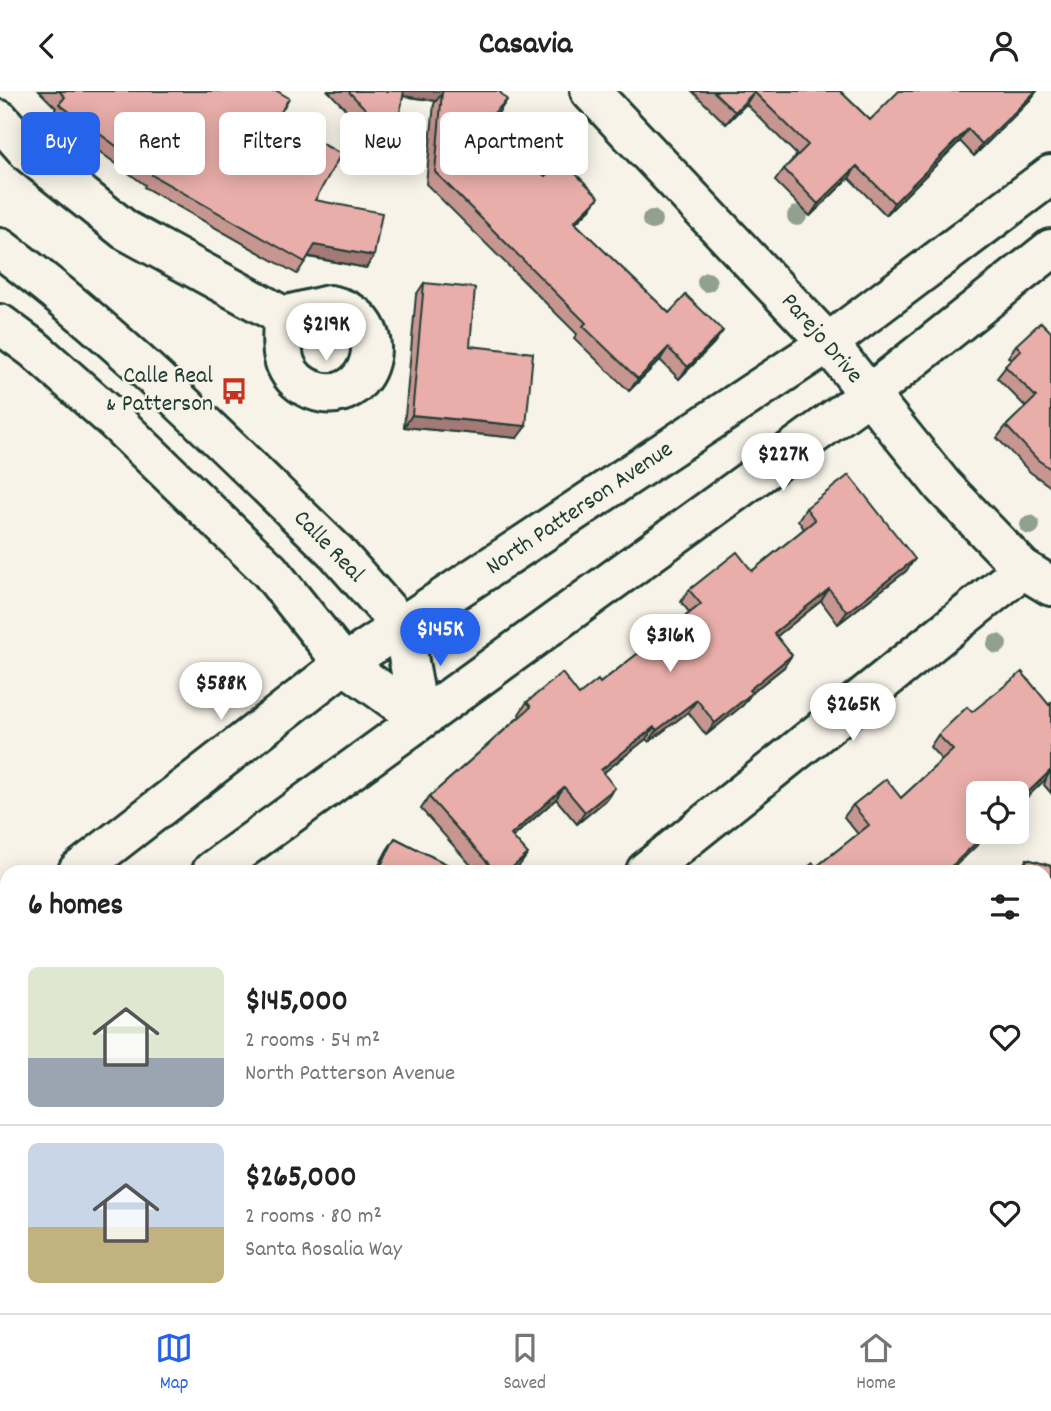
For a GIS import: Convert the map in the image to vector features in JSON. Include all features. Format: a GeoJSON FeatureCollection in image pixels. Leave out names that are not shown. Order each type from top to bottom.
{"type":"FeatureCollection","features":[{"type":"Feature","properties":{"kind":"main road","name":"Parejo Drive"},"geometry":{"type":"LineString","coordinates":[[590,91],[828,342],[943,486],[1037,577]]}},
{"type":"Feature","properties":{"kind":"main road"},"geometry":{"type":"LineString","coordinates":[[0,120],[29,153],[125,230],[283,316]]}},
{"type":"Feature","properties":{"kind":"main road","name":"North Patterson Avenue"},"geometry":{"type":"LineString","coordinates":[[86,865],[344,664],[403,628],[828,342],[1051,175]]}},
{"type":"Feature","properties":{"kind":"main road","name":"Calle Real"},"geometry":{"type":"LineString","coordinates":[[0,248],[66,297],[142,365],[336,552],[403,628]]}},
{"type":"Feature","properties":{"kind":"main road"},"geometry":{"type":"LineString","coordinates":[[220,865],[419,718],[868,395],[1051,249]]}},
{"type":"Feature","properties":{"kind":"main road"},"geometry":{"type":"LineString","coordinates":[[0,324],[34,349],[114,420],[270,571],[344,664],[419,718]]}},
{"type":"Feature","properties":{"kind":"main road"},"geometry":{"type":"LineString","coordinates":[[654,865],[1037,577]]}},
{"type":"Feature","properties":{"kind":"main road"},"geometry":{"type":"LineString","coordinates":[[403,628],[419,718]]}},
{"type":"Feature","properties":{"kind":"building"},"geometry":{"type":"Polygon","coordinates":[[[59,91],[277,91],[289,98],[281,112],[219,112],[219,175],[326,175],[326,146],[340,156],[315,200],[382,213],[374,256],[315,245],[305,262],[152,175],[205,175],[205,112],[114,112],[114,144],[100,134],[100,112],[70,112],[59,104],[65,97],[59,91]]]}},
{"type":"Feature","properties":{"kind":"building"},"geometry":{"type":"Polygon","coordinates":[[[348,91],[404,91],[400,112],[368,112],[348,91]]]}},
{"type":"Feature","properties":{"kind":"building"},"geometry":{"type":"Polygon","coordinates":[[[499,91],[507,100],[495,112],[440,112],[442,92],[499,91]]]}},
{"type":"Feature","properties":{"kind":"building"},"geometry":{"type":"Polygon","coordinates":[[[713,91],[840,91],[870,120],[899,91],[1036,91],[982,144],[968,129],[894,203],[857,166],[818,204],[784,169],[808,145],[754,92],[735,112],[713,91]]]}},
{"type":"Feature","properties":{"kind":"building"},"geometry":{"type":"Polygon","coordinates":[[[440,115],[440,175],[577,175],[599,197],[574,222],[669,313],[686,295],[723,331],[688,367],[668,348],[638,379],[583,326],[586,323],[435,172],[440,115]]]}},
{"type":"Feature","properties":{"kind":"building"},"geometry":{"type":"Polygon","coordinates":[[[424,283],[475,288],[470,346],[533,353],[526,426],[412,415],[424,283]]]}},
{"type":"Feature","properties":{"kind":"building"},"geometry":{"type":"Polygon","coordinates":[[[1041,322],[1051,332],[1051,469],[1038,460],[1006,426],[1036,397],[1005,366],[1021,350],[1016,345],[1041,322]]]}},
{"type":"Feature","properties":{"kind":"building"},"geometry":{"type":"Polygon","coordinates":[[[849,475],[915,559],[847,612],[829,589],[774,633],[792,655],[749,690],[752,693],[715,723],[697,700],[657,730],[654,727],[601,770],[615,788],[585,812],[564,787],[511,835],[528,854],[515,865],[490,865],[429,797],[531,707],[527,702],[562,673],[579,695],[598,680],[600,683],[701,604],[689,590],[737,552],[752,571],[815,520],[806,508],[849,475]]]}},
{"type":"Feature","properties":{"kind":"building"},"geometry":{"type":"Polygon","coordinates":[[[1022,672],[1049,705],[1051,703],[1051,770],[1029,791],[1029,781],[966,781],[966,844],[975,844],[953,865],[819,865],[869,825],[853,805],[886,779],[901,798],[953,750],[938,735],[967,707],[972,712],[1022,672]]]}},
{"type":"Feature","properties":{"kind":"building"},"geometry":{"type":"Polygon","coordinates":[[[395,838],[448,865],[381,865],[395,838]]]}},
{"type":"Feature","properties":{"kind":"building"},"geometry":{"type":"Polygon","coordinates":[[[1027,859],[1048,865],[1025,865],[1027,859]]]}},
{"type":"Feature","properties":{"kind":"place","name":"Calle Real & Patterson"},"geometry":{"type":"Point","coordinates":[234,391]}}]}
